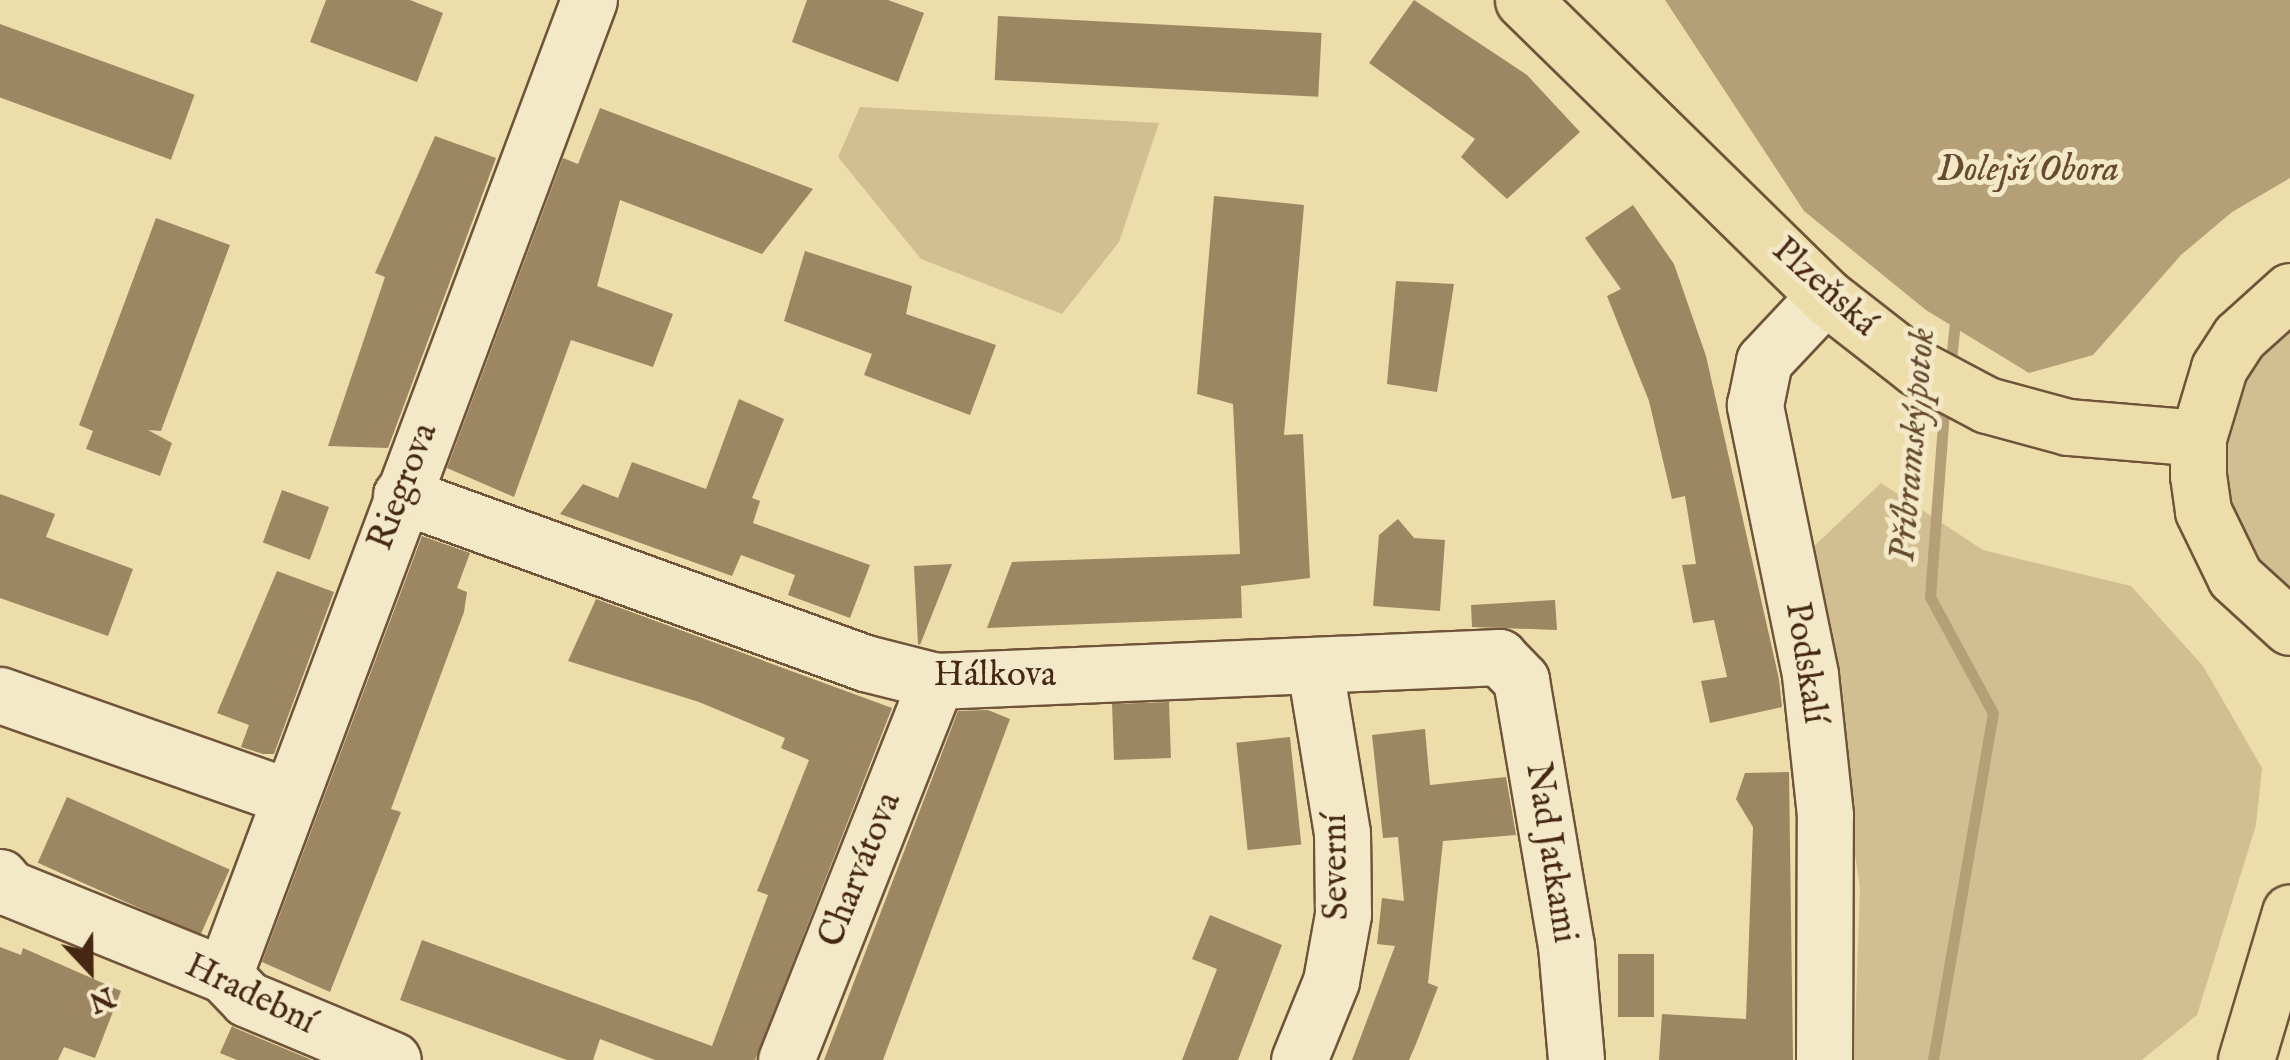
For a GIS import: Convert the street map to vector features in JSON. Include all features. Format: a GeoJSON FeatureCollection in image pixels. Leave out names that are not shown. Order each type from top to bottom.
{"type":"FeatureCollection","features":[{"type":"Feature","properties":{"kind":"main road","name":"Plzeňská"},"geometry":{"type":"LineString","coordinates":[[1523,0],[1826,296],[1918,368],[1988,405],[2068,427],[2198,438]]}},
{"type":"Feature","properties":{"kind":"main road"},"geometry":{"type":"LineString","coordinates":[[2290,292],[2239,338],[2220,368],[2198,438],[2204,511],[2216,545],[2247,590],[2290,627]]}},
{"type":"Feature","properties":{"kind":"main road"},"geometry":{"type":"LineString","coordinates":[[2246,1060],[2290,912]]}},
{"type":"Feature","properties":{"kind":"street","name":"Riegrova"},"geometry":{"type":"LineString","coordinates":[[204,968],[287,796],[590,0]]}},
{"type":"Feature","properties":{"kind":"street","name":"Podskalí"},"geometry":{"type":"LineString","coordinates":[[1824,1060],[1822,780],[1810,674],[1755,405],[1764,361],[1826,296]]}},
{"type":"Feature","properties":{"kind":"street","name":"Hálkova"},"geometry":{"type":"LineString","coordinates":[[401,495],[865,663],[936,680],[1315,669],[1499,657]]}},
{"type":"Feature","properties":{"kind":"street","name":"Nad Jatkami"},"geometry":{"type":"LineString","coordinates":[[1499,657],[1521,680],[1566,945],[1576,1060]]}},
{"type":"Feature","properties":{"kind":"street","name":"Severní"},"geometry":{"type":"LineString","coordinates":[[1299,1060],[1331,981],[1343,914],[1342,833],[1315,669]]}},
{"type":"Feature","properties":{"kind":"street","name":"Charvátova"},"geometry":{"type":"LineString","coordinates":[[786,1060],[936,680]]}},
{"type":"Feature","properties":{"kind":"street"},"geometry":{"type":"LineString","coordinates":[[0,695],[287,796]]}},
{"type":"Feature","properties":{"kind":"street","name":"Hradební"},"geometry":{"type":"LineString","coordinates":[[0,877],[9,888],[204,968],[247,998],[393,1060]]}},
{"type":"Feature","properties":{"kind":"shaded area"},"geometry":{"type":"Polygon","coordinates":[[[860,107],[1159,123],[1119,242],[1062,314],[921,259],[838,157],[860,107]]]}},
{"type":"Feature","properties":{"kind":"shaded area"},"geometry":{"type":"Polygon","coordinates":[[[2290,314],[2290,604],[2223,511],[2221,412],[2273,327],[2290,314]]]}},
{"type":"Feature","properties":{"kind":"shaded area"},"geometry":{"type":"Polygon","coordinates":[[[1881,483],[1983,550],[2131,586],[2203,666],[2262,768],[2256,825],[2197,1015],[2142,1060],[1854,1060],[1860,888],[1810,550],[1881,483]]]}},
{"type":"Feature","properties":{"kind":"water","name":"Dolejší Obora"},"geometry":{"type":"Polygon","coordinates":[[[1665,0],[2290,0],[2290,178],[2232,212],[2181,255],[2093,355],[2029,373],[1926,310],[1804,211],[1665,0]]]}},
{"type":"Feature","properties":{"kind":"building"},"geometry":{"type":"Polygon","coordinates":[[[326,0],[410,0],[443,13],[417,82],[310,42],[326,0]]]}},
{"type":"Feature","properties":{"kind":"building"},"geometry":{"type":"Polygon","coordinates":[[[807,0],[888,0],[924,13],[898,82],[792,42],[807,0]]]}},
{"type":"Feature","properties":{"kind":"building"},"geometry":{"type":"Polygon","coordinates":[[[1414,0],[1527,75],[1580,132],[1507,199],[1461,157],[1475,139],[1369,63],[1414,0]]]}},
{"type":"Feature","properties":{"kind":"building"},"geometry":{"type":"Polygon","coordinates":[[[998,16],[1322,33],[1318,97],[995,80],[998,16]]]}},
{"type":"Feature","properties":{"kind":"building"},"geometry":{"type":"Polygon","coordinates":[[[0,24],[195,95],[171,160],[0,97],[0,24]]]}},
{"type":"Feature","properties":{"kind":"building"},"geometry":{"type":"Polygon","coordinates":[[[600,108],[813,189],[762,254],[620,200],[597,286],[673,314],[653,367],[571,340],[514,497],[447,468],[563,158],[578,164],[600,108]]]}},
{"type":"Feature","properties":{"kind":"building"},"geometry":{"type":"Polygon","coordinates":[[[435,136],[496,158],[388,448],[328,446],[385,277],[375,273],[435,136]]]}},
{"type":"Feature","properties":{"kind":"building"},"geometry":{"type":"Polygon","coordinates":[[[1214,196],[1304,205],[1284,435],[1303,434],[1310,578],[1241,586],[1242,618],[987,628],[1012,562],[1240,554],[1233,404],[1197,394],[1214,196]]]}},
{"type":"Feature","properties":{"kind":"building"},"geometry":{"type":"Polygon","coordinates":[[[1633,205],[1674,264],[1706,356],[1779,679],[1782,707],[1710,723],[1701,681],[1727,677],[1714,620],[1693,623],[1682,565],[1696,564],[1685,496],[1672,499],[1649,401],[1607,296],[1621,289],[1585,238],[1633,205]]]}},
{"type":"Feature","properties":{"kind":"building"},"geometry":{"type":"Polygon","coordinates":[[[156,218],[230,245],[161,431],[148,430],[172,443],[160,476],[86,449],[93,431],[79,425],[156,218]]]}},
{"type":"Feature","properties":{"kind":"building"},"geometry":{"type":"Polygon","coordinates":[[[805,251],[912,286],[906,314],[996,345],[970,415],[864,375],[872,354],[784,321],[805,251]]]}},
{"type":"Feature","properties":{"kind":"building"},"geometry":{"type":"Polygon","coordinates":[[[1396,281],[1454,284],[1437,392],[1387,384],[1396,281]]]}},
{"type":"Feature","properties":{"kind":"building"},"geometry":{"type":"Polygon","coordinates":[[[739,399],[784,419],[752,498],[760,501],[753,523],[870,565],[850,618],[788,595],[795,575],[741,555],[732,576],[560,514],[583,484],[618,498],[632,462],[706,489],[739,399]]]}},
{"type":"Feature","properties":{"kind":"building"},"geometry":{"type":"Polygon","coordinates":[[[282,490],[329,507],[310,560],[263,543],[282,490]]]}},
{"type":"Feature","properties":{"kind":"building"},"geometry":{"type":"Polygon","coordinates":[[[0,494],[55,514],[46,537],[133,569],[108,636],[0,598],[0,494]]]}},
{"type":"Feature","properties":{"kind":"building"},"geometry":{"type":"Polygon","coordinates":[[[1398,519],[1414,538],[1445,540],[1440,611],[1373,606],[1379,535],[1398,519]]]}},
{"type":"Feature","properties":{"kind":"building"},"geometry":{"type":"Polygon","coordinates":[[[422,536],[470,553],[457,588],[467,592],[464,612],[391,809],[401,812],[330,992],[262,962],[422,536]]]}},
{"type":"Feature","properties":{"kind":"building"},"geometry":{"type":"Polygon","coordinates":[[[952,564],[920,645],[914,566],[952,564]]]}},
{"type":"Feature","properties":{"kind":"building"},"geometry":{"type":"Polygon","coordinates":[[[277,571],[334,592],[274,754],[263,754],[241,747],[249,725],[217,713],[277,571]]]}},
{"type":"Feature","properties":{"kind":"building"},"geometry":{"type":"Polygon","coordinates":[[[596,599],[892,708],[755,1060],[655,1060],[600,1039],[593,1060],[567,1060],[400,1000],[422,940],[712,1046],[768,895],[757,891],[809,760],[781,748],[785,738],[699,702],[568,661],[596,599]]]}},
{"type":"Feature","properties":{"kind":"building"},"geometry":{"type":"Polygon","coordinates":[[[1555,600],[1557,630],[1472,627],[1471,605],[1555,600]]]}},
{"type":"Feature","properties":{"kind":"building"},"geometry":{"type":"Polygon","coordinates":[[[1169,702],[1171,758],[1114,760],[1112,704],[1169,702]]]}},
{"type":"Feature","properties":{"kind":"building"},"geometry":{"type":"Polygon","coordinates":[[[988,710],[1010,719],[883,1060],[824,1060],[958,711],[988,710]]]}},
{"type":"Feature","properties":{"kind":"building"},"geometry":{"type":"Polygon","coordinates":[[[1425,729],[1430,785],[1506,777],[1516,835],[1443,841],[1428,983],[1438,987],[1416,1044],[1409,1060],[1352,1060],[1395,946],[1377,944],[1382,898],[1404,901],[1398,837],[1383,838],[1372,735],[1425,729]]]}},
{"type":"Feature","properties":{"kind":"building"},"geometry":{"type":"Polygon","coordinates":[[[1290,737],[1301,844],[1248,850],[1236,743],[1290,737]]]}},
{"type":"Feature","properties":{"kind":"building"},"geometry":{"type":"Polygon","coordinates":[[[1789,772],[1793,1060],[1659,1060],[1662,1014],[1746,1019],[1753,827],[1736,799],[1745,773],[1789,772]]]}},
{"type":"Feature","properties":{"kind":"building"},"geometry":{"type":"Polygon","coordinates":[[[67,797],[230,869],[200,935],[38,863],[67,797]]]}},
{"type":"Feature","properties":{"kind":"building"},"geometry":{"type":"Polygon","coordinates":[[[1210,915],[1282,945],[1238,1060],[1182,1060],[1217,969],[1192,959],[1210,915]]]}},
{"type":"Feature","properties":{"kind":"building"},"geometry":{"type":"Polygon","coordinates":[[[0,947],[21,955],[23,948],[121,991],[95,1058],[64,1047],[58,1060],[0,1060],[0,947]]]}},
{"type":"Feature","properties":{"kind":"building"},"geometry":{"type":"Polygon","coordinates":[[[1618,954],[1654,954],[1654,1017],[1618,1017],[1618,954]]]}},
{"type":"Feature","properties":{"kind":"building"},"geometry":{"type":"Polygon","coordinates":[[[232,1026],[312,1060],[237,1060],[220,1053],[232,1026]]]}},
{"type":"Feature","properties":{"kind":"waterway","name":"Příbramský potok"},"geometry":{"type":"LineString","coordinates":[[1950,369],[1956,313]]}},
{"type":"Feature","properties":{"kind":"waterway","name":"Příbramský potok"},"geometry":{"type":"LineString","coordinates":[[1933,1060],[1993,713],[1930,597],[1945,397]]}}]}
